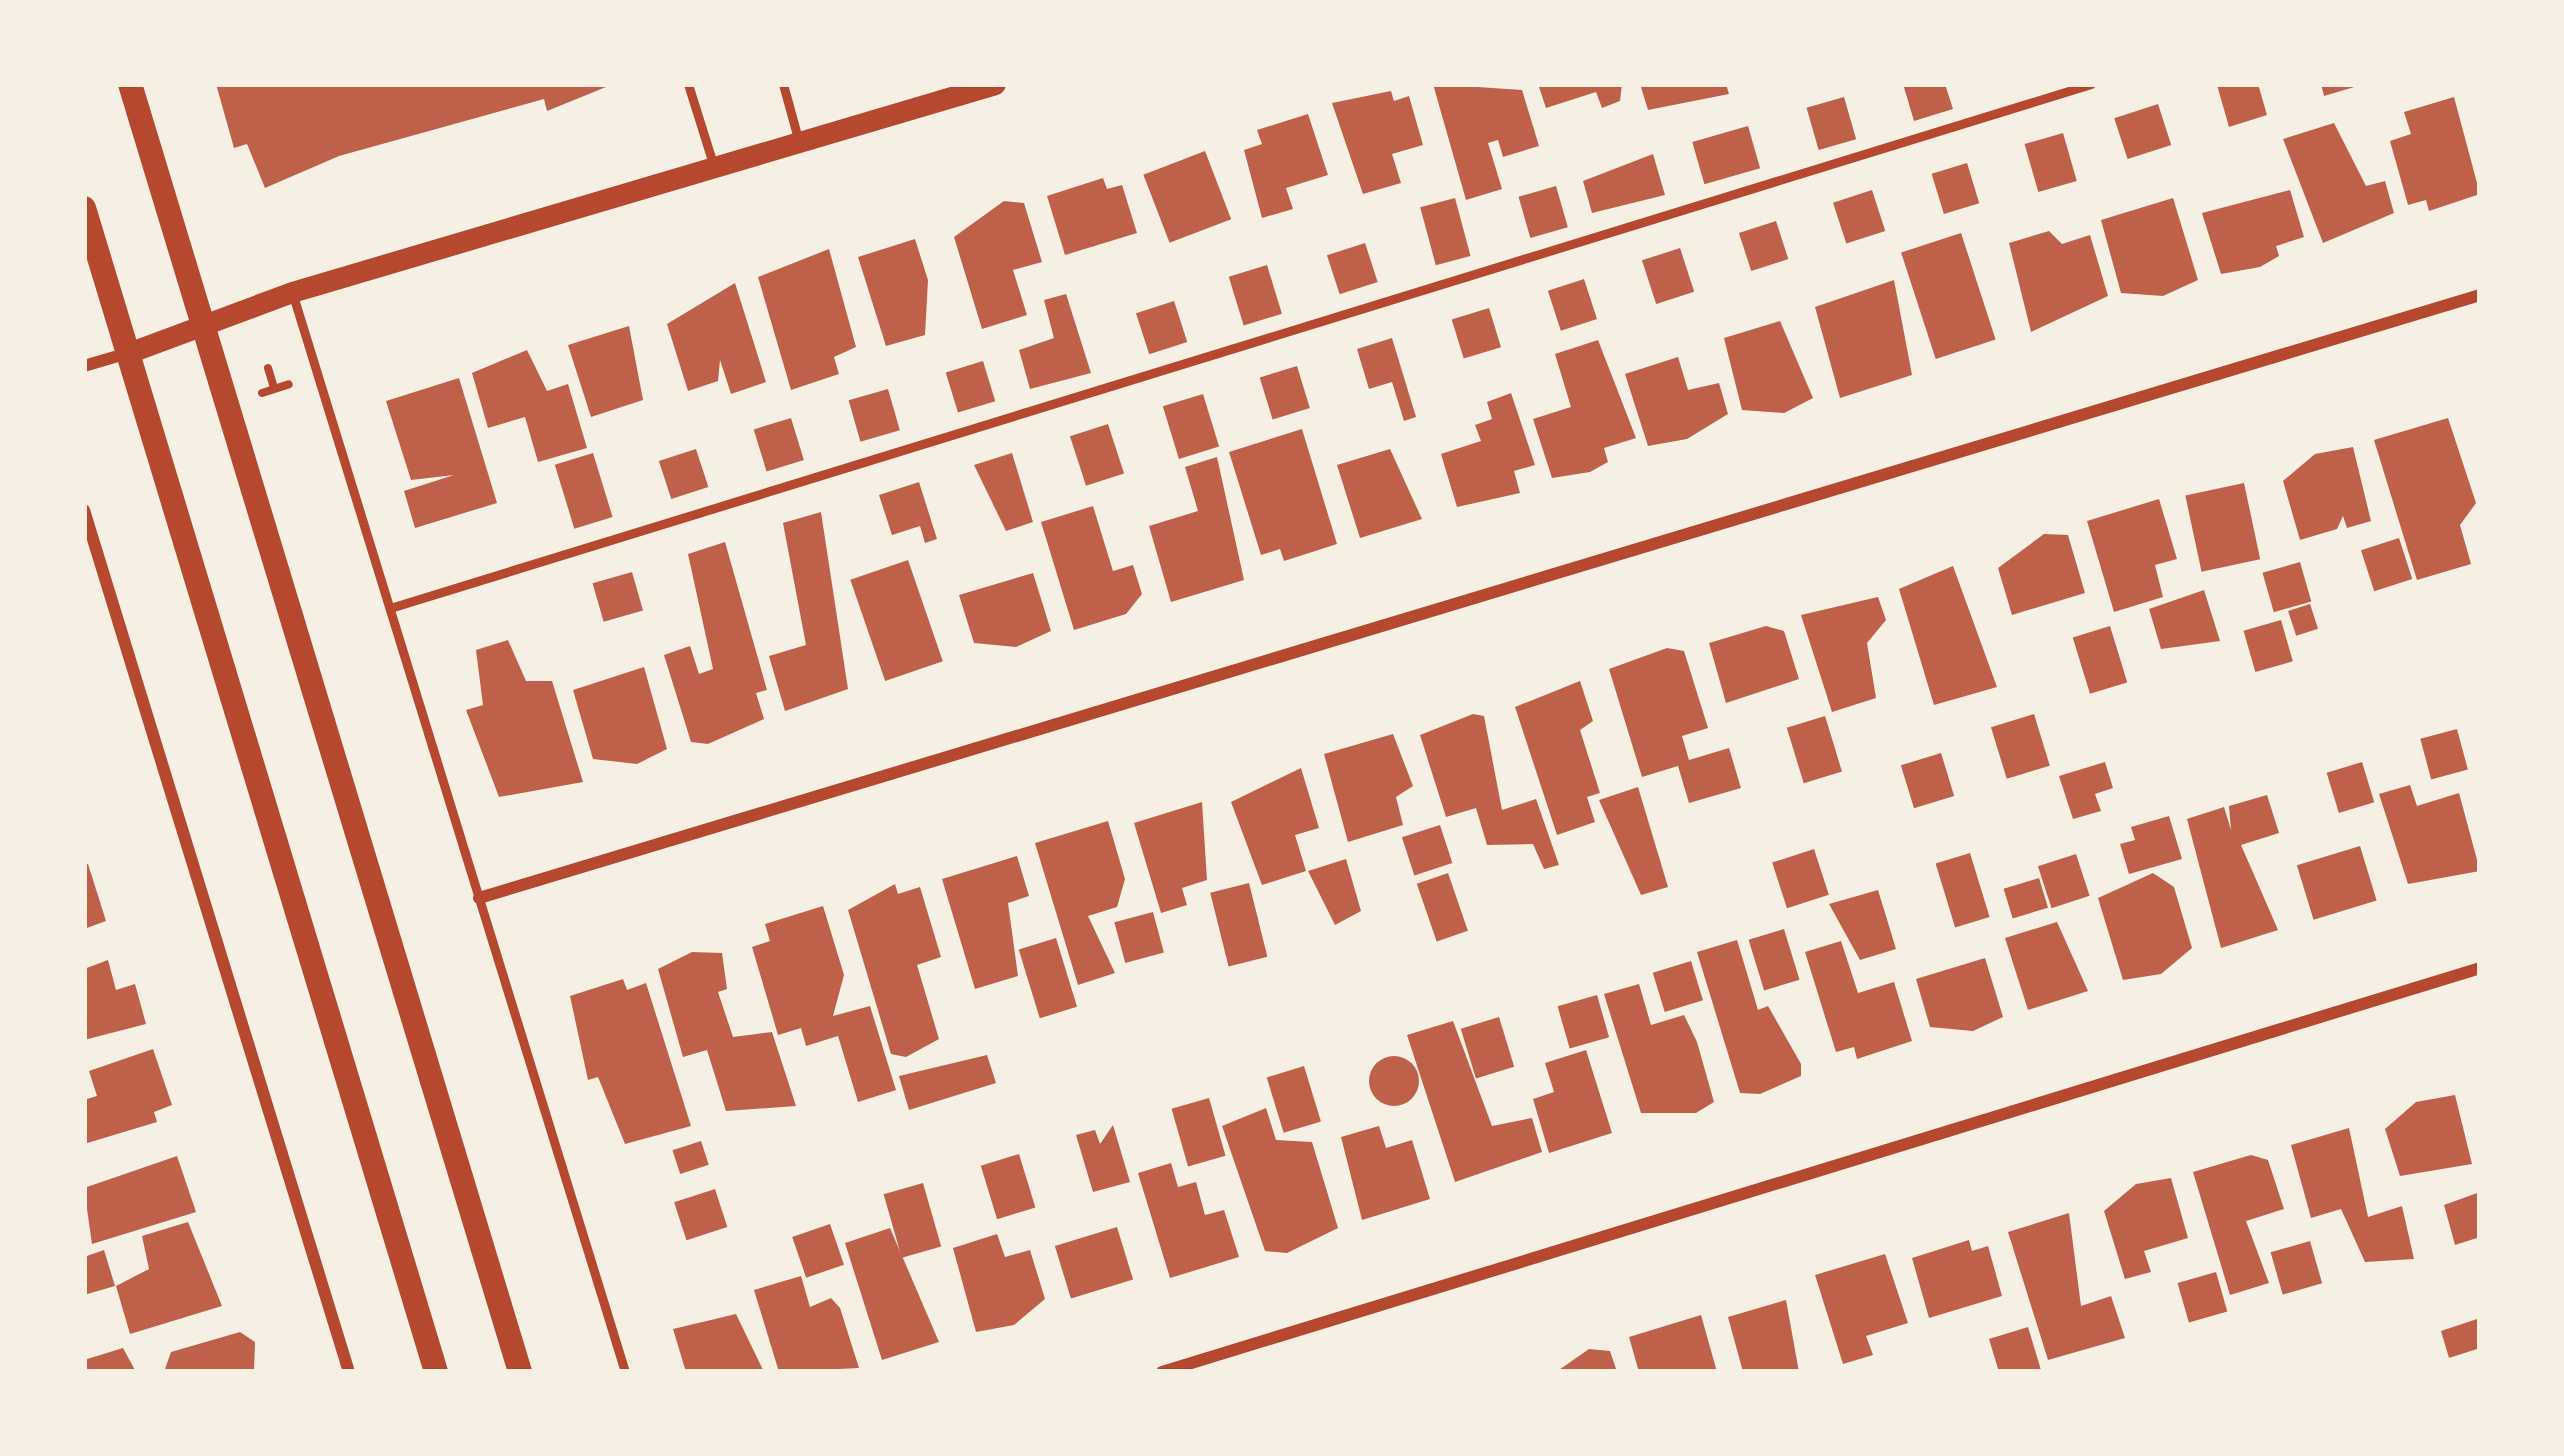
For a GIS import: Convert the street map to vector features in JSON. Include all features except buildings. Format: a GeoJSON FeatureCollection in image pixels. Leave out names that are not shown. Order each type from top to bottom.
{"type":"FeatureCollection","features":[{"type":"Feature","properties":{"kind":"main road"},"geometry":{"type":"LineString","coordinates":[[130,84],[520,1372]]}},
{"type":"Feature","properties":{"kind":"main road"},"geometry":{"type":"LineString","coordinates":[[84,208],[436,1372]]}},
{"type":"Feature","properties":{"kind":"street"},"geometry":{"type":"LineString","coordinates":[[84,366],[292,292],[995,84]]}},
{"type":"Feature","properties":{"kind":"street"},"geometry":{"type":"LineString","coordinates":[[479,898],[2480,295]]}},
{"type":"Feature","properties":{"kind":"street"},"geometry":{"type":"LineString","coordinates":[[84,510],[349,1372]]}},
{"type":"Feature","properties":{"kind":"street"},"geometry":{"type":"LineString","coordinates":[[1162,1372],[2480,968]]}},
{"type":"Feature","properties":{"kind":"lane"},"geometry":{"type":"LineString","coordinates":[[688,84],[714,167]]}},
{"type":"Feature","properties":{"kind":"lane"},"geometry":{"type":"LineString","coordinates":[[783,84],[799,142]]}},
{"type":"Feature","properties":{"kind":"lane"},"geometry":{"type":"LineString","coordinates":[[390,608],[2091,84]]}},
{"type":"Feature","properties":{"kind":"lane"},"geometry":{"type":"LineString","coordinates":[[292,292],[626,1372]]}},
{"type":"Feature","properties":{"kind":"path"},"geometry":{"type":"LineString","coordinates":[[268,368],[274,388]]}},
{"type":"Feature","properties":{"kind":"path"},"geometry":{"type":"LineString","coordinates":[[262,393],[289,384]]}}]}
